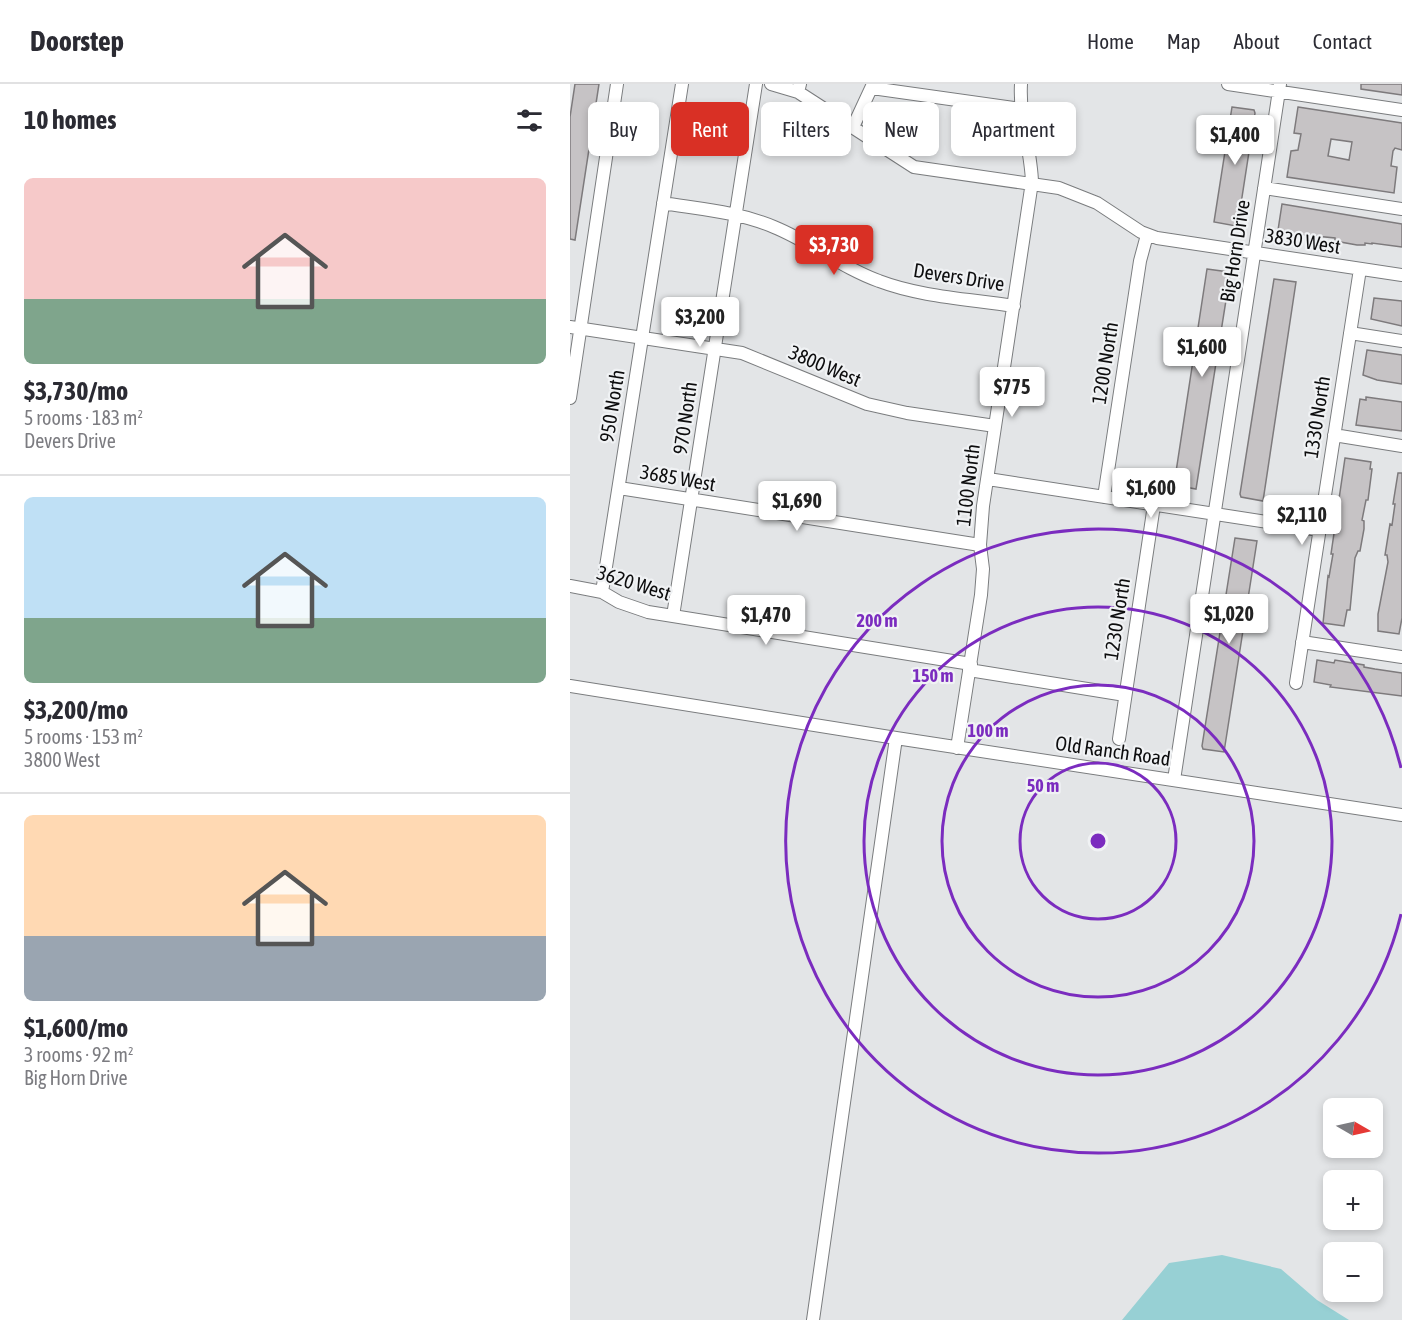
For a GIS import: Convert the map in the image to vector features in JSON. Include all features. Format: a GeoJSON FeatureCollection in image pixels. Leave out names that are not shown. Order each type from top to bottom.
{"type":"FeatureCollection","features":[{"type":"Feature","properties":{"kind":"street"},"geometry":{"type":"LineString","coordinates":[[570,398],[575,327],[617,84]]}},
{"type":"Feature","properties":{"kind":"street","name":"950 North"},"geometry":{"type":"LineString","coordinates":[[602,592],[681,84]]}},
{"type":"Feature","properties":{"kind":"street","name":"970 North"},"geometry":{"type":"LineString","coordinates":[[673,616],[756,84]]}},
{"type":"Feature","properties":{"kind":"street","name":"3830 West"},"geometry":{"type":"LineString","coordinates":[[771,84],[799,88],[914,167],[1032,182],[1059,188],[1084,197],[1147,235],[1165,240],[1402,275]]}},
{"type":"Feature","properties":{"kind":"street","name":"1100 North"},"geometry":{"type":"LineString","coordinates":[[1021,84],[1021,102]]}},
{"type":"Feature","properties":{"kind":"street"},"geometry":{"type":"LineString","coordinates":[[1228,84],[1280,87],[1402,110]]}},
{"type":"Feature","properties":{"kind":"street"},"geometry":{"type":"LineString","coordinates":[[854,127],[873,86],[976,102]]}},
{"type":"Feature","properties":{"kind":"street","name":"Big Horn Drive"},"geometry":{"type":"LineString","coordinates":[[1174,780],[1280,87]]}},
{"type":"Feature","properties":{"kind":"street","name":"1100 North"},"geometry":{"type":"LineString","coordinates":[[957,748],[982,581],[980,545],[987,479],[1032,182],[1029,156]]}},
{"type":"Feature","properties":{"kind":"street"},"geometry":{"type":"LineString","coordinates":[[1264,188],[1402,208]]}},
{"type":"Feature","properties":{"kind":"street","name":"Devers Drive"},"geometry":{"type":"LineString","coordinates":[[663,203],[735,215],[776,227],[854,270],[881,282],[910,290],[1014,306]]}},
{"type":"Feature","properties":{"kind":"street","name":"1200 North"},"geometry":{"type":"LineString","coordinates":[[1104,497],[1140,261],[1147,235]]}},
{"type":"Feature","properties":{"kind":"street","name":"1330 North"},"geometry":{"type":"LineString","coordinates":[[1296,683],[1360,269]]}},
{"type":"Feature","properties":{"kind":"street","name":"3800 West"},"geometry":{"type":"LineString","coordinates":[[575,327],[755,357],[867,404],[908,413],[995,426]]}},
{"type":"Feature","properties":{"kind":"street"},"geometry":{"type":"LineString","coordinates":[[1350,333],[1402,341]]}},
{"type":"Feature","properties":{"kind":"street"},"geometry":{"type":"LineString","coordinates":[[1334,435],[1402,446]]}},
{"type":"Feature","properties":{"kind":"street"},"geometry":{"type":"LineString","coordinates":[[987,479],[1320,530]]}},
{"type":"Feature","properties":{"kind":"street","name":"3685 West"},"geometry":{"type":"LineString","coordinates":[[619,488],[980,545]]}},
{"type":"Feature","properties":{"kind":"street","name":"1230 North"},"geometry":{"type":"LineString","coordinates":[[1119,739],[1154,505]]}},
{"type":"Feature","properties":{"kind":"street","name":"3620 West"},"geometry":{"type":"LineString","coordinates":[[570,586],[602,592],[620,602],[648,612],[1125,695]]}},
{"type":"Feature","properties":{"kind":"street"},"geometry":{"type":"LineString","coordinates":[[1302,642],[1402,657]]}},
{"type":"Feature","properties":{"kind":"street","name":"Old Ranch Road"},"geometry":{"type":"LineString","coordinates":[[570,686],[957,748],[1402,814]]}},
{"type":"Feature","properties":{"kind":"street"},"geometry":{"type":"LineString","coordinates":[[813,1320],[896,738]]}},
{"type":"Feature","properties":{"kind":"water"},"geometry":{"type":"Polygon","coordinates":[[[1222,1255],[1281,1269],[1317,1300],[1349,1320],[1122,1320],[1169,1263],[1222,1255]]]}},
{"type":"Feature","properties":{"kind":"building"},"geometry":{"type":"Polygon","coordinates":[[[575,84],[599,84],[596,102],[588,102],[588,156],[575,240],[570,239],[570,117],[575,84]]]}},
{"type":"Feature","properties":{"kind":"building"},"geometry":{"type":"Polygon","coordinates":[[[1361,84],[1402,84],[1402,95],[1361,89],[1361,84]]]}},
{"type":"Feature","properties":{"kind":"building"},"geometry":{"type":"Polygon","coordinates":[[[1232,107],[1254,110],[1255,113],[1236,226],[1214,222],[1232,107]]]}},
{"type":"Feature","properties":{"kind":"building"},"geometry":{"type":"Polygon","coordinates":[[[1298,107],[1402,123],[1402,150],[1395,148],[1391,166],[1397,167],[1394,193],[1287,177],[1291,151],[1298,150],[1301,134],[1294,133],[1298,107]],[[1331,139],[1328,156],[1349,160],[1352,142],[1331,139]]]}},
{"type":"Feature","properties":{"kind":"building"},"geometry":{"type":"Polygon","coordinates":[[[1282,204],[1402,224],[1402,247],[1372,243],[1357,245],[1335,241],[1335,238],[1285,233],[1285,231],[1278,230],[1282,204]]]}},
{"type":"Feature","properties":{"kind":"building"},"geometry":{"type":"Polygon","coordinates":[[[1207,269],[1229,272],[1230,275],[1196,489],[1174,485],[1207,269]]]}},
{"type":"Feature","properties":{"kind":"building"},"geometry":{"type":"Polygon","coordinates":[[[1274,279],[1296,282],[1263,501],[1241,497],[1240,494],[1274,279]]]}},
{"type":"Feature","properties":{"kind":"building"},"geometry":{"type":"Polygon","coordinates":[[[1374,298],[1402,301],[1402,326],[1371,319],[1374,298]]]}},
{"type":"Feature","properties":{"kind":"building"},"geometry":{"type":"Polygon","coordinates":[[[1367,350],[1402,355],[1402,384],[1363,375],[1367,350]]]}},
{"type":"Feature","properties":{"kind":"building"},"geometry":{"type":"Polygon","coordinates":[[[1366,397],[1402,402],[1402,431],[1356,425],[1360,399],[1366,400],[1366,397]]]}},
{"type":"Feature","properties":{"kind":"building"},"geometry":{"type":"Polygon","coordinates":[[[1345,458],[1371,462],[1370,469],[1372,469],[1368,500],[1366,500],[1362,520],[1364,529],[1360,551],[1355,558],[1350,610],[1347,610],[1344,626],[1323,623],[1345,458]]]}},
{"type":"Feature","properties":{"kind":"building"},"geometry":{"type":"Polygon","coordinates":[[[1398,473],[1402,473],[1402,618],[1399,634],[1378,631],[1378,614],[1388,562],[1387,555],[1385,555],[1390,524],[1392,525],[1398,473]]]}},
{"type":"Feature","properties":{"kind":"building"},"geometry":{"type":"Polygon","coordinates":[[[1235,538],[1257,541],[1224,752],[1203,749],[1202,746],[1235,538]]]}},
{"type":"Feature","properties":{"kind":"building"},"geometry":{"type":"Polygon","coordinates":[[[1317,660],[1334,663],[1335,660],[1402,673],[1402,696],[1330,687],[1331,685],[1314,682],[1317,660]]]}}]}
